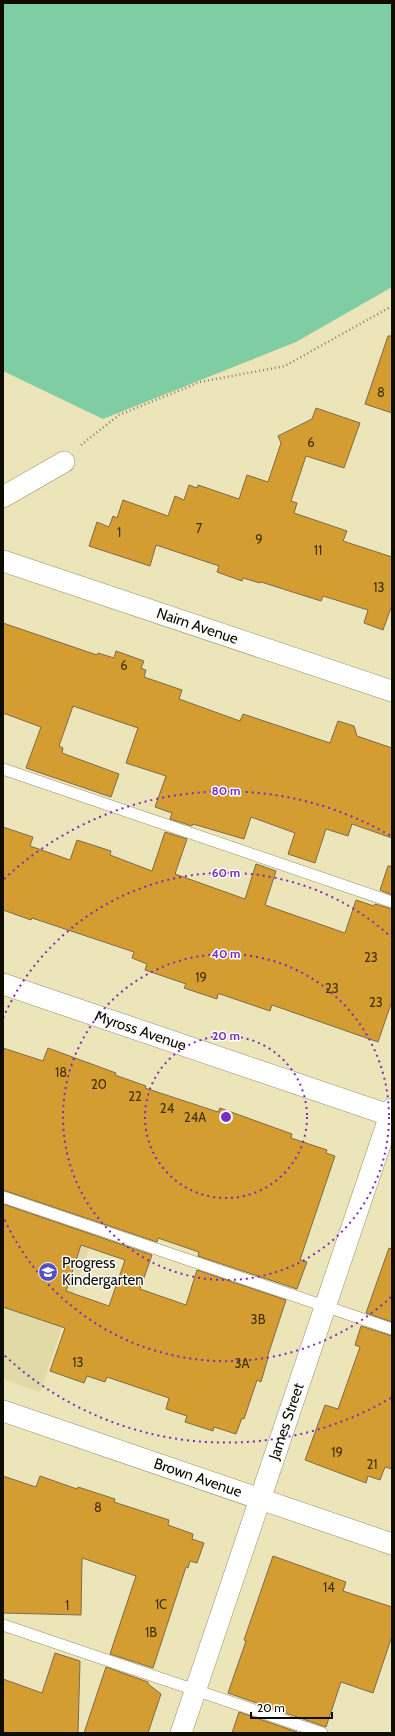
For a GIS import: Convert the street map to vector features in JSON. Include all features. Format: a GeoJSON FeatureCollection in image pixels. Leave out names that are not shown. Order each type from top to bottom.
{"type":"FeatureCollection","features":[{"type":"Feature","properties":{"kind":"street"},"geometry":{"type":"LineString","coordinates":[[3,497],[64,462]]}},
{"type":"Feature","properties":{"kind":"street","name":"Nairn Avenue"},"geometry":{"type":"LineString","coordinates":[[3,561],[392,691]]}},
{"type":"Feature","properties":{"kind":"street","name":"Myross Avenue"},"geometry":{"type":"LineString","coordinates":[[3,984],[391,1114]]}},
{"type":"Feature","properties":{"kind":"street","name":"James Street"},"geometry":{"type":"LineString","coordinates":[[181,1733],[391,1114]]}},
{"type":"Feature","properties":{"kind":"street","name":"Brown Avenue"},"geometry":{"type":"LineString","coordinates":[[3,1411],[392,1544]]}},
{"type":"Feature","properties":{"kind":"lane"},"geometry":{"type":"LineString","coordinates":[[3,769],[392,902]]}},
{"type":"Feature","properties":{"kind":"lane"},"geometry":{"type":"LineString","coordinates":[[3,1197],[392,1329]]}},
{"type":"Feature","properties":{"kind":"lane"},"geometry":{"type":"LineString","coordinates":[[3,1625],[322,1733]]}},
{"type":"Feature","properties":{"kind":"path"},"geometry":{"type":"LineString","coordinates":[[64,462],[84,442],[119,415],[200,382],[285,366],[392,306]]}},
{"type":"Feature","properties":{"kind":"shaded area","name":"Progress Kindergarten"},"geometry":{"type":"Polygon","coordinates":[[[35,1214],[94,1234],[40,1392],[3,1379],[3,1310],[35,1214]]]}},
{"type":"Feature","properties":{"kind":"green space"},"geometry":{"type":"Polygon","coordinates":[[[3,3],[392,3],[392,287],[296,342],[103,419],[3,371],[3,3]]]}},
{"type":"Feature","properties":{"kind":"building"},"geometry":{"type":"Polygon","coordinates":[[[388,336],[392,336],[392,413],[365,404],[388,336]]]}},
{"type":"Feature","properties":{"kind":"building"},"geometry":{"type":"Polygon","coordinates":[[[316,408],[360,423],[344,468],[306,456],[291,501],[297,503],[294,513],[347,531],[343,541],[392,557],[392,605],[383,630],[364,623],[368,610],[323,596],[321,601],[261,582],[243,578],[242,581],[217,572],[219,566],[156,545],[150,566],[89,546],[97,522],[109,527],[113,516],[117,518],[123,500],[168,516],[175,496],[184,500],[189,485],[197,488],[198,485],[239,499],[247,475],[268,482],[281,443],[278,436],[312,419],[316,408]]]}},
{"type":"Feature","properties":{"kind":"building"},"geometry":{"type":"Polygon","coordinates":[[[3,623],[97,655],[98,653],[114,658],[116,651],[144,661],[141,668],[146,670],[144,677],[182,690],[179,699],[240,721],[243,714],[330,743],[338,721],[354,726],[357,736],[392,748],[392,838],[352,824],[348,836],[326,829],[315,863],[288,854],[295,833],[251,817],[244,839],[170,819],[172,813],[155,807],[166,776],[126,763],[138,728],[73,706],[59,746],[63,748],[62,753],[119,774],[111,797],[26,768],[41,727],[3,713],[3,623]]]}},
{"type":"Feature","properties":{"kind":"building"},"geometry":{"type":"Polygon","coordinates":[[[3,827],[33,837],[30,846],[70,860],[77,840],[111,851],[110,855],[152,871],[165,832],[187,839],[175,874],[245,899],[256,864],[276,871],[265,905],[345,933],[356,900],[374,906],[375,904],[392,909],[392,1001],[378,1042],[272,1005],[270,1011],[220,994],[218,994],[217,999],[184,988],[186,984],[145,970],[147,964],[132,958],[134,952],[32,918],[31,920],[3,910],[3,827]]]}},
{"type":"Feature","properties":{"kind":"building"},"geometry":{"type":"Polygon","coordinates":[[[388,866],[392,866],[392,895],[380,890],[388,866]]]}},
{"type":"Feature","properties":{"kind":"building"},"geometry":{"type":"Polygon","coordinates":[[[3,1048],[43,1061],[48,1048],[116,1073],[115,1075],[146,1086],[145,1088],[218,1112],[220,1108],[292,1134],[291,1138],[327,1150],[326,1153],[335,1156],[300,1260],[307,1262],[297,1289],[198,1256],[199,1252],[158,1238],[157,1242],[3,1190],[3,1048]]]}},
{"type":"Feature","properties":{"kind":"building"},"geometry":{"type":"Polygon","coordinates":[[[3,1204],[152,1255],[140,1289],[186,1305],[197,1270],[286,1300],[267,1358],[261,1382],[257,1380],[244,1419],[242,1418],[236,1434],[214,1427],[213,1431],[185,1422],[187,1416],[166,1409],[169,1398],[107,1377],[105,1382],[87,1376],[84,1383],[50,1371],[65,1328],[3,1307],[3,1204]],[[81,1245],[66,1291],[109,1306],[125,1260],[81,1245]]]}},
{"type":"Feature","properties":{"kind":"building"},"geometry":{"type":"Polygon","coordinates":[[[389,1248],[392,1249],[392,1322],[366,1313],[389,1248]]]}},
{"type":"Feature","properties":{"kind":"building"},"geometry":{"type":"Polygon","coordinates":[[[361,1326],[392,1336],[392,1469],[385,1467],[380,1480],[368,1476],[366,1483],[305,1460],[325,1405],[338,1409],[360,1347],[355,1345],[361,1326]]]}},
{"type":"Feature","properties":{"kind":"building"},"geometry":{"type":"Polygon","coordinates":[[[3,1476],[36,1487],[40,1476],[77,1489],[78,1487],[115,1499],[114,1502],[169,1520],[168,1525],[193,1534],[192,1539],[204,1543],[197,1563],[190,1561],[188,1568],[186,1567],[153,1668],[110,1654],[136,1576],[82,1558],[81,1615],[3,1613],[3,1476]]]}},
{"type":"Feature","properties":{"kind":"building"},"geometry":{"type":"Polygon","coordinates":[[[273,1556],[346,1582],[343,1591],[392,1607],[392,1636],[373,1693],[341,1682],[326,1727],[228,1693],[246,1641],[244,1640],[273,1556]]]}},
{"type":"Feature","properties":{"kind":"building"},"geometry":{"type":"Polygon","coordinates":[[[55,1653],[80,1661],[78,1733],[3,1733],[3,1679],[42,1693],[55,1653]]]}},
{"type":"Feature","properties":{"kind":"building"},"geometry":{"type":"Polygon","coordinates":[[[106,1667],[148,1682],[148,1684],[161,1694],[148,1733],[84,1733],[106,1667]]]}},
{"type":"Feature","properties":{"kind":"building"},"geometry":{"type":"Polygon","coordinates":[[[239,1712],[297,1732],[297,1733],[232,1733],[239,1712]]]}},
{"type":"Feature","properties":{"kind":"place","name":"Progress Kindergarten"},"geometry":{"type":"Point","coordinates":[48,1272]}}]}
